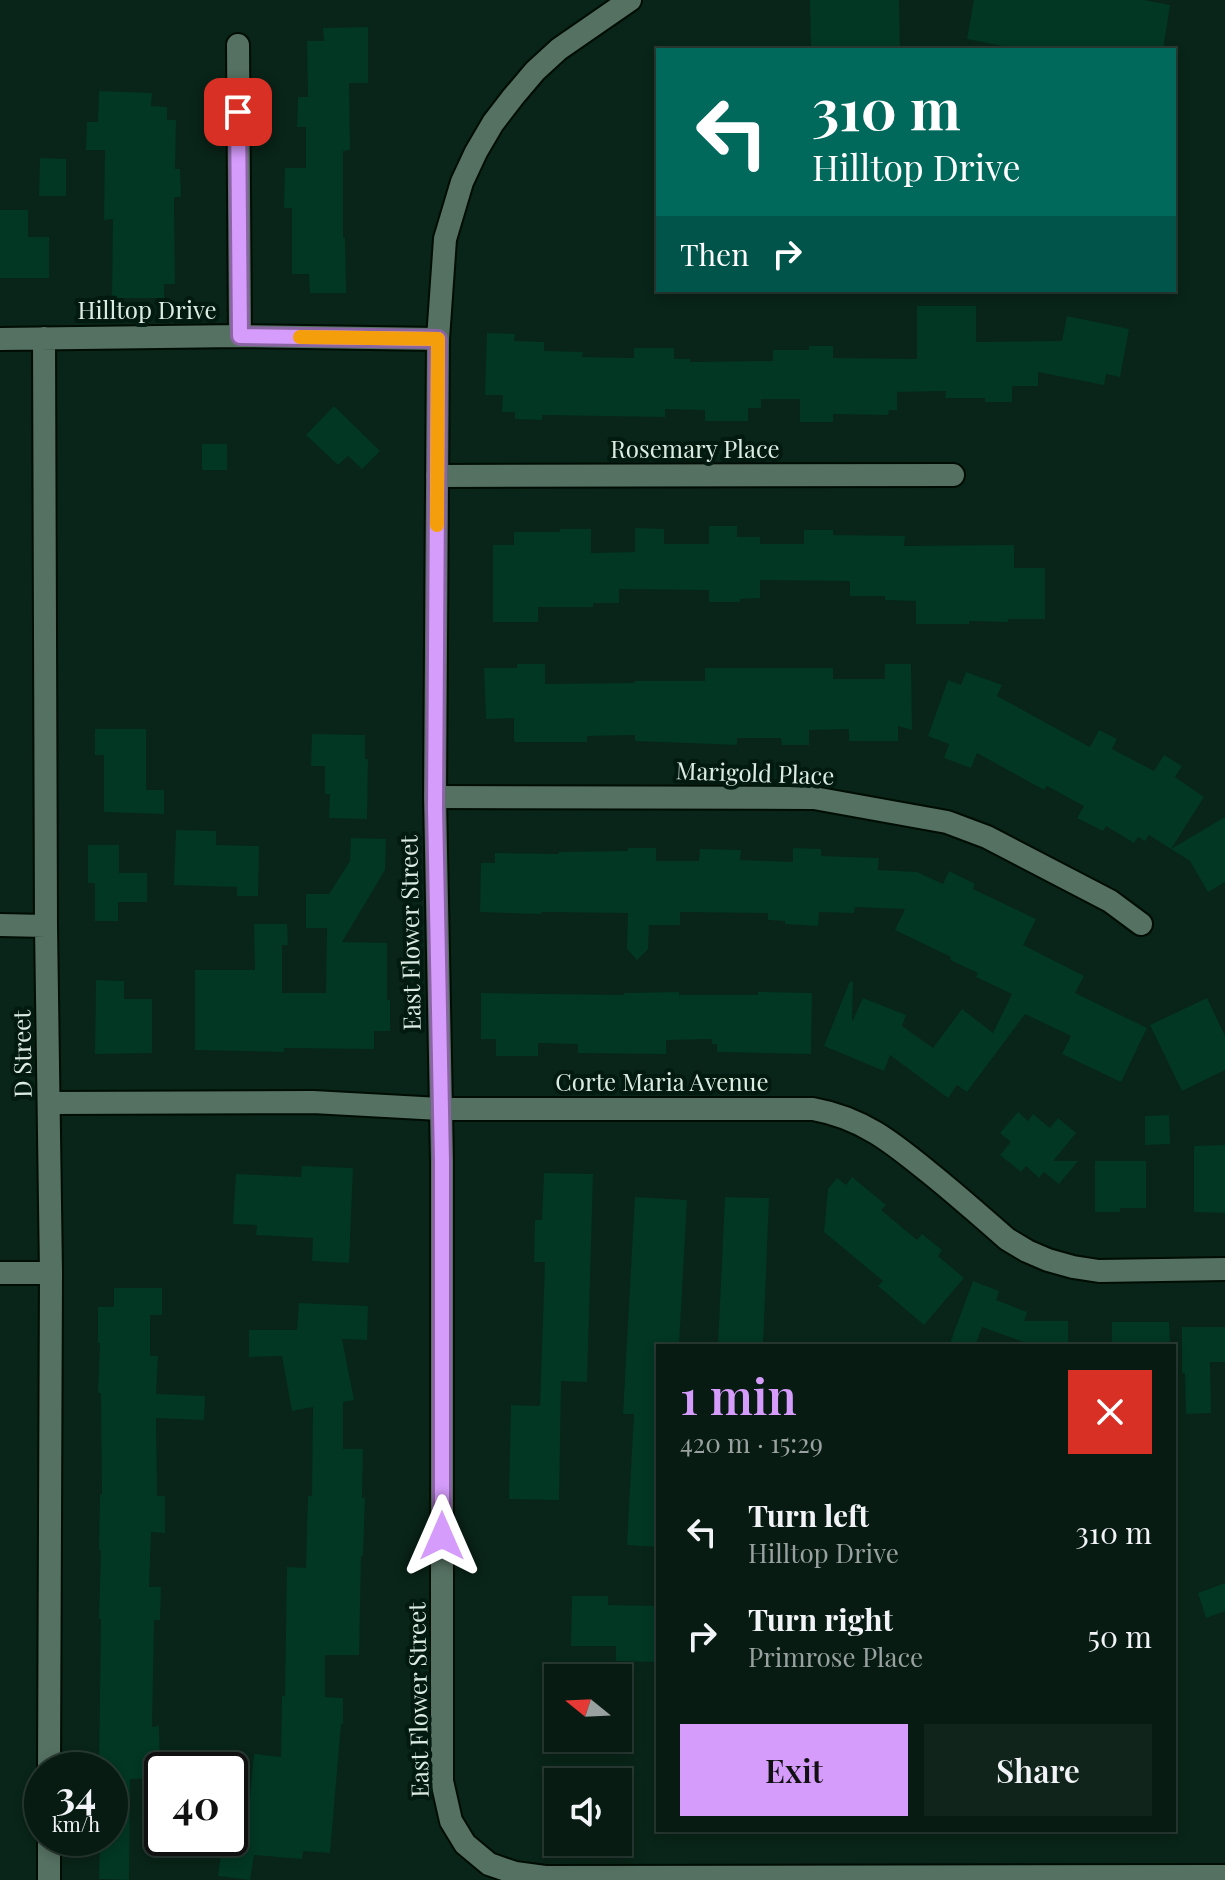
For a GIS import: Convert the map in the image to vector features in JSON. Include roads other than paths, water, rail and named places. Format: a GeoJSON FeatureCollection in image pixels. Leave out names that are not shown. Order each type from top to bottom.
{"type":"FeatureCollection","features":[{"type":"Feature","properties":{"kind":"street","name":"East Flower Street"},"geometry":{"type":"LineString","coordinates":[[630,0],[559,49],[535,71],[500,114],[476,152],[462,182],[445,239],[438,339],[435,797],[442,1161],[442,1781],[451,1821],[465,1844],[489,1864],[543,1878],[1225,1876]]}},
{"type":"Feature","properties":{"kind":"street"},"geometry":{"type":"LineString","coordinates":[[238,45],[240,336]]}},
{"type":"Feature","properties":{"kind":"street","name":"Hilltop Drive"},"geometry":{"type":"LineString","coordinates":[[0,339],[240,336],[438,339]]}},
{"type":"Feature","properties":{"kind":"street","name":"D Street"},"geometry":{"type":"LineString","coordinates":[[44,338],[46,926],[51,1273],[49,1752]]}},
{"type":"Feature","properties":{"kind":"street","name":"Rosemary Place"},"geometry":{"type":"LineString","coordinates":[[437,476],[953,475]]}},
{"type":"Feature","properties":{"kind":"street","name":"Marigold Place"},"geometry":{"type":"LineString","coordinates":[[435,797],[814,798],[854,804],[947,822],[987,837],[1110,901],[1141,924]]}},
{"type":"Feature","properties":{"kind":"street"},"geometry":{"type":"LineString","coordinates":[[0,925],[46,926]]}},
{"type":"Feature","properties":{"kind":"street","name":"Corte Maria Avenue"},"geometry":{"type":"LineString","coordinates":[[50,1103],[313,1102],[440,1109],[813,1109],[857,1122],[890,1140],[1007,1239],[1048,1260],[1099,1271],[1225,1269]]}},
{"type":"Feature","properties":{"kind":"street"},"geometry":{"type":"LineString","coordinates":[[0,1273],[51,1273]]}},
{"type":"Feature","properties":{"kind":"street"},"geometry":{"type":"LineString","coordinates":[[49,1856],[49,1880]]}}]}
